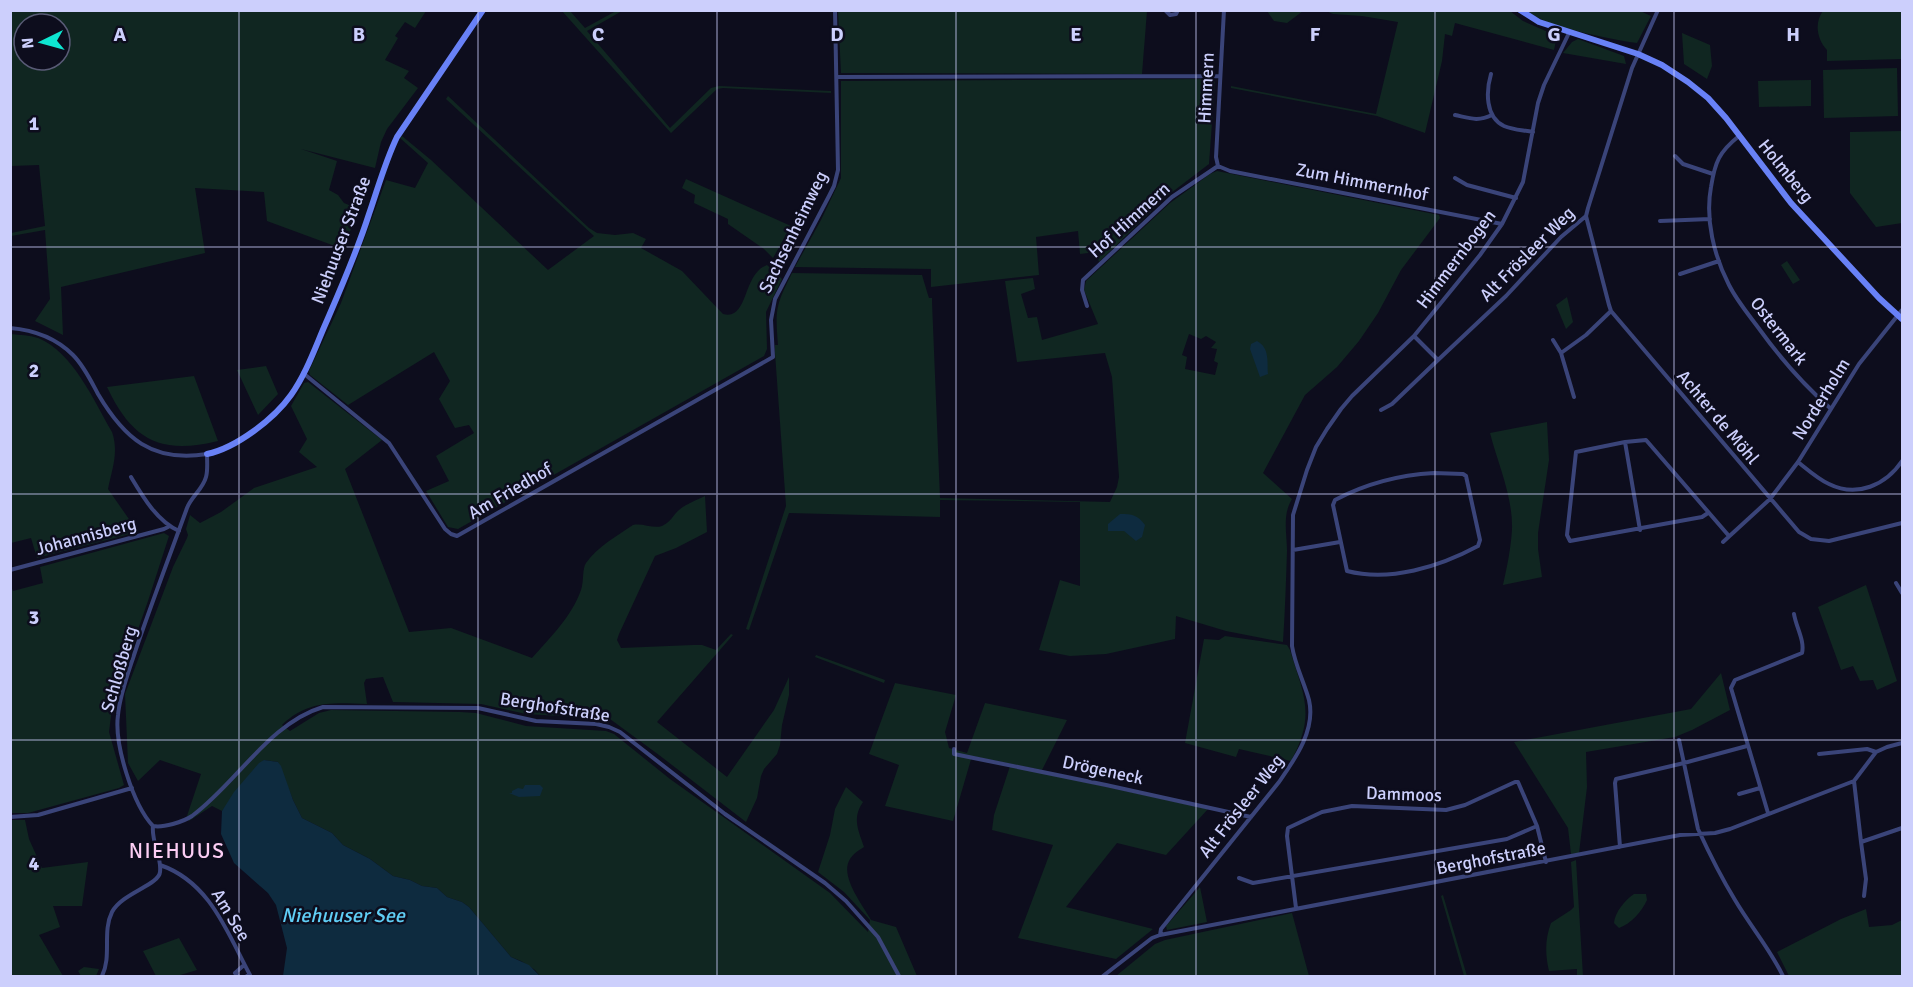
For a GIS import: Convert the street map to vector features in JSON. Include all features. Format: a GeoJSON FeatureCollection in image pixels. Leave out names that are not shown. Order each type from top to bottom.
{"type":"FeatureCollection","features":[{"type":"Feature","properties":{"kind":"street","name":"Niehuuser Straße"},"geometry":{"type":"LineString","coordinates":[[207,454],[232,445],[268,418],[290,397],[303,373],[359,244],[388,155],[397,137],[483,10]]}},
{"type":"Feature","properties":{"kind":"street","name":"Sachsenheimweg"},"geometry":{"type":"LineString","coordinates":[[773,357],[771,320],[774,299],[837,178],[835,10]]}},
{"type":"Feature","properties":{"kind":"street"},"geometry":{"type":"LineString","coordinates":[[1165,10],[1170,15],[1176,14],[1178,10]]}},
{"type":"Feature","properties":{"kind":"street","name":"Himmern"},"geometry":{"type":"LineString","coordinates":[[1218,166],[1216,156],[1224,10]]}},
{"type":"Feature","properties":{"kind":"street","name":"Holmberg"},"geometry":{"type":"LineString","coordinates":[[1520,10],[1539,22],[1638,54],[1662,65],[1708,98],[1791,203],[1901,315]]}},
{"type":"Feature","properties":{"kind":"street","name":"Alt Frösleer Weg"},"geometry":{"type":"LineString","coordinates":[[1382,410],[1392,404],[1506,296],[1562,237],[1586,216],[1638,54],[1658,10]]}},
{"type":"Feature","properties":{"kind":"street","name":"Himmernbogen"},"geometry":{"type":"LineString","coordinates":[[1307,470],[1327,429],[1341,409],[1414,336],[1480,255],[1502,224],[1516,198],[1527,168],[1544,85],[1569,33]]}},
{"type":"Feature","properties":{"kind":"street"},"geometry":{"type":"LineString","coordinates":[[1491,74],[1488,88],[1492,115],[1503,125],[1533,132]]}},
{"type":"Feature","properties":{"kind":"street"},"geometry":{"type":"LineString","coordinates":[[837,77],[1220,76]]}},
{"type":"Feature","properties":{"kind":"street"},"geometry":{"type":"LineString","coordinates":[[1455,115],[1476,120],[1492,115]]}},
{"type":"Feature","properties":{"kind":"street","name":"Ostermark"},"geometry":{"type":"LineString","coordinates":[[1738,136],[1721,152],[1713,174],[1709,204],[1710,219],[1719,261],[1738,301],[1806,387],[1830,408]]}},
{"type":"Feature","properties":{"kind":"street"},"geometry":{"type":"LineString","coordinates":[[1675,156],[1683,164],[1713,174]]}},
{"type":"Feature","properties":{"kind":"street","name":"Zum Himmernhof"},"geometry":{"type":"LineString","coordinates":[[1218,166],[1230,171],[1502,224]]}},
{"type":"Feature","properties":{"kind":"street","name":"Hof Himmern"},"geometry":{"type":"LineString","coordinates":[[1088,306],[1082,290],[1083,280],[1172,197],[1218,166]]}},
{"type":"Feature","properties":{"kind":"street"},"geometry":{"type":"LineString","coordinates":[[1455,178],[1467,185],[1516,198]]}},
{"type":"Feature","properties":{"kind":"street","name":"Achter de Möhl"},"geometry":{"type":"LineString","coordinates":[[1586,216],[1611,311],[1799,532],[1810,540],[1828,541],[1902,523]]}},
{"type":"Feature","properties":{"kind":"street"},"geometry":{"type":"LineString","coordinates":[[1660,221],[1710,219]]}},
{"type":"Feature","properties":{"kind":"street"},"geometry":{"type":"LineString","coordinates":[[1680,274],[1719,261]]}},
{"type":"Feature","properties":{"kind":"street"},"geometry":{"type":"LineString","coordinates":[[1560,353],[1586,335],[1611,311]]}},
{"type":"Feature","properties":{"kind":"street","name":"Norderholm"},"geometry":{"type":"LineString","coordinates":[[1723,542],[1770,499],[1798,462],[1859,364],[1901,315]]}},
{"type":"Feature","properties":{"kind":"street"},"geometry":{"type":"LineString","coordinates":[[10,328],[25,329],[45,336],[72,355],[113,418],[137,442],[173,456],[207,454]]}},
{"type":"Feature","properties":{"kind":"street"},"geometry":{"type":"LineString","coordinates":[[1414,336],[1438,360]]}},
{"type":"Feature","properties":{"kind":"street"},"geometry":{"type":"LineString","coordinates":[[1553,340],[1560,353],[1574,397]]}},
{"type":"Feature","properties":{"kind":"street","name":"Am Friedhof"},"geometry":{"type":"LineString","coordinates":[[303,373],[388,443],[445,529],[457,536],[773,357]]}},
{"type":"Feature","properties":{"kind":"street"},"geometry":{"type":"LineString","coordinates":[[1708,513],[1702,517],[1640,530],[1573,542],[1568,540],[1576,452],[1646,440],[1729,536]]}},
{"type":"Feature","properties":{"kind":"street"},"geometry":{"type":"LineString","coordinates":[[1625,442],[1640,530]]}},
{"type":"Feature","properties":{"kind":"street","name":"Schloßberg"},"geometry":{"type":"LineString","coordinates":[[160,865],[152,836],[153,826],[148,821],[126,771],[118,729],[119,704],[140,637],[188,505],[205,480],[207,454]]}},
{"type":"Feature","properties":{"kind":"street"},"geometry":{"type":"LineString","coordinates":[[1798,462],[1830,485],[1856,489],[1880,483],[1892,474],[1902,461]]}},
{"type":"Feature","properties":{"kind":"street","name":"Alt Frösleer Weg"},"geometry":{"type":"LineString","coordinates":[[1160,935],[1161,929],[1295,759],[1306,737],[1311,711],[1292,646],[1293,515],[1307,470]]}},
{"type":"Feature","properties":{"kind":"street"},"geometry":{"type":"LineString","coordinates":[[1434,473],[1467,476],[1479,544],[1463,554],[1426,568],[1406,572],[1386,574],[1348,572],[1340,542],[1333,505],[1335,500],[1364,486],[1398,477],[1434,473]]}},
{"type":"Feature","properties":{"kind":"street","name":"Johannisberg"},"geometry":{"type":"LineString","coordinates":[[10,570],[168,527],[131,477]]}},
{"type":"Feature","properties":{"kind":"street"},"geometry":{"type":"LineString","coordinates":[[168,527],[179,531]]}},
{"type":"Feature","properties":{"kind":"street"},"geometry":{"type":"LineString","coordinates":[[1293,550],[1340,542]]}},
{"type":"Feature","properties":{"kind":"street"},"geometry":{"type":"LineString","coordinates":[[1896,583],[1902,593]]}},
{"type":"Feature","properties":{"kind":"street"},"geometry":{"type":"LineString","coordinates":[[1768,813],[1731,687],[1735,680],[1802,653],[1803,646],[1794,614]]}},
{"type":"Feature","properties":{"kind":"street","name":"Berghofstraße"},"geometry":{"type":"LineString","coordinates":[[153,826],[192,816],[280,732],[302,716],[323,707],[478,708],[536,721],[596,724],[620,732],[725,814],[825,883],[846,901],[878,937],[899,976]]}},
{"type":"Feature","properties":{"kind":"street"},"geometry":{"type":"LineString","coordinates":[[1679,740],[1701,834],[1735,900],[1771,953],[1783,976]]}},
{"type":"Feature","properties":{"kind":"street"},"geometry":{"type":"LineString","coordinates":[[1864,896],[1866,879],[1854,781],[1876,752],[1902,743]]}},
{"type":"Feature","properties":{"kind":"street"},"geometry":{"type":"LineString","coordinates":[[1620,847],[1616,779],[1748,746]]}},
{"type":"Feature","properties":{"kind":"street","name":"Drögeneck"},"geometry":{"type":"LineString","coordinates":[[954,749],[954,754],[1251,817]]}},
{"type":"Feature","properties":{"kind":"street"},"geometry":{"type":"LineString","coordinates":[[1819,754],[1867,749],[1876,752]]}},
{"type":"Feature","properties":{"kind":"street","name":"Berghofstraße"},"geometry":{"type":"LineString","coordinates":[[1103,976],[1152,938],[1160,935],[1680,835],[1730,829],[1854,781]]}},
{"type":"Feature","properties":{"kind":"street","name":"Dammoos"},"geometry":{"type":"LineString","coordinates":[[1296,908],[1288,828],[1322,812],[1352,806],[1446,810],[1465,805],[1518,782],[1537,826],[1546,862]]}},
{"type":"Feature","properties":{"kind":"street"},"geometry":{"type":"LineString","coordinates":[[10,817],[38,814],[132,788]]}},
{"type":"Feature","properties":{"kind":"street"},"geometry":{"type":"LineString","coordinates":[[1738,794],[1760,788]]}},
{"type":"Feature","properties":{"kind":"street"},"geometry":{"type":"LineString","coordinates":[[1239,878],[1252,883],[1507,839],[1537,826]]}},
{"type":"Feature","properties":{"kind":"street"},"geometry":{"type":"LineString","coordinates":[[1862,842],[1902,828]]}},
{"type":"Feature","properties":{"kind":"street"},"geometry":{"type":"LineString","coordinates":[[102,976],[107,963],[109,924],[113,911],[133,892],[155,881],[160,873],[160,865]]}},
{"type":"Feature","properties":{"kind":"street","name":"Am See"},"geometry":{"type":"LineString","coordinates":[[160,865],[173,869],[203,892],[216,909],[250,975],[247,976]]}},
{"type":"Feature","properties":{"kind":"street","name":"Am See"},"geometry":{"type":"LineString","coordinates":[[238,976],[236,973],[244,965]]}},
{"type":"Feature","properties":{"kind":"green space"},"geometry":{"type":"Polygon","coordinates":[[[11,10],[426,10],[415,28],[405,22],[395,36],[398,38],[385,60],[409,71],[404,78],[418,88],[387,129],[381,142],[375,168],[301,149],[337,161],[329,190],[338,195],[344,203],[359,209],[343,249],[267,221],[264,192],[195,188],[205,253],[61,287],[63,335],[35,321],[50,299],[45,230],[11,236],[11,233],[45,226],[39,165],[11,166],[11,10]]]}},
{"type":"Feature","properties":{"kind":"green space"},"geometry":{"type":"Polygon","coordinates":[[[1638,10],[1651,16],[1637,43],[1563,27],[1526,11],[1638,10]]]}},
{"type":"Feature","properties":{"kind":"green space"},"geometry":{"type":"Polygon","coordinates":[[[562,11],[570,11],[585,28],[616,11],[622,11],[587,31],[670,128],[711,88],[719,86],[831,91],[831,93],[717,89],[671,133],[562,11]]]}},
{"type":"Feature","properties":{"kind":"green space"},"geometry":{"type":"Polygon","coordinates":[[[838,11],[1147,11],[1142,74],[841,73],[838,11]]]}},
{"type":"Feature","properties":{"kind":"green space"},"geometry":{"type":"Polygon","coordinates":[[[1267,11],[1303,11],[1287,23],[1274,21],[1267,11]]]}},
{"type":"Feature","properties":{"kind":"green space"},"geometry":{"type":"Polygon","coordinates":[[[1326,11],[1510,11],[1523,21],[1557,36],[1554,50],[1455,23],[1452,36],[1445,34],[1442,61],[1425,133],[1377,116],[1231,88],[1231,86],[1376,114],[1398,22],[1333,14],[1326,11]]]}},
{"type":"Feature","properties":{"kind":"green space"},"geometry":{"type":"Polygon","coordinates":[[[1823,11],[1902,11],[1902,59],[1827,61],[1827,50],[1818,31],[1818,21],[1823,11]]]}},
{"type":"Feature","properties":{"kind":"green space"},"geometry":{"type":"Polygon","coordinates":[[[1682,33],[1710,45],[1712,66],[1707,79],[1684,64],[1682,33]]]}},
{"type":"Feature","properties":{"kind":"green space"},"geometry":{"type":"Polygon","coordinates":[[[1578,39],[1624,56],[1626,64],[1563,53],[1572,42],[1578,39]]]}},
{"type":"Feature","properties":{"kind":"green space"},"geometry":{"type":"Polygon","coordinates":[[[1897,68],[1898,116],[1824,118],[1823,70],[1897,68]]]}},
{"type":"Feature","properties":{"kind":"green space"},"geometry":{"type":"Polygon","coordinates":[[[1209,79],[1215,81],[1209,164],[1167,196],[1099,262],[1096,252],[1080,254],[1078,231],[1036,237],[1039,275],[931,287],[931,269],[795,267],[841,178],[841,81],[1209,79]]]}},
{"type":"Feature","properties":{"kind":"green space"},"geometry":{"type":"Polygon","coordinates":[[[1811,80],[1811,106],[1759,107],[1758,81],[1811,80]]]}},
{"type":"Feature","properties":{"kind":"green space"},"geometry":{"type":"Polygon","coordinates":[[[448,96],[589,228],[597,233],[615,235],[633,233],[646,239],[641,248],[682,271],[723,314],[737,311],[753,277],[767,265],[782,279],[766,312],[767,349],[764,356],[458,529],[448,527],[426,491],[449,481],[436,456],[474,433],[469,425],[455,428],[439,399],[450,381],[434,352],[348,405],[310,375],[309,371],[341,303],[386,180],[415,188],[428,163],[400,138],[402,136],[431,160],[548,270],[594,236],[446,99],[448,96]]]}},
{"type":"Feature","properties":{"kind":"green space"},"geometry":{"type":"Polygon","coordinates":[[[1902,131],[1902,223],[1876,227],[1850,193],[1850,132],[1902,131]]]}},
{"type":"Feature","properties":{"kind":"green space"},"geometry":{"type":"Polygon","coordinates":[[[1217,171],[1439,215],[1440,218],[1401,270],[1378,313],[1359,341],[1337,367],[1305,395],[1263,473],[1292,499],[1286,518],[1283,642],[1226,631],[1176,616],[1175,639],[1106,654],[1070,656],[1039,650],[1060,580],[1080,586],[1080,502],[940,500],[940,517],[789,513],[749,630],[746,629],[786,506],[775,345],[778,345],[778,308],[792,273],[922,275],[929,298],[932,298],[940,498],[1110,502],[1119,477],[1112,377],[1105,353],[1017,362],[1005,281],[1033,278],[1035,289],[1021,294],[1028,318],[1037,317],[1042,340],[1098,324],[1084,290],[1086,281],[1170,203],[1217,171]],[[1189,334],[1182,355],[1187,357],[1185,369],[1215,375],[1218,363],[1214,361],[1217,349],[1211,348],[1216,342],[1206,336],[1201,339],[1189,334]]]}},
{"type":"Feature","properties":{"kind":"green space"},"geometry":{"type":"Polygon","coordinates":[[[686,179],[791,226],[773,258],[728,224],[728,219],[694,203],[695,195],[682,188],[686,179]]]}},
{"type":"Feature","properties":{"kind":"green space"},"geometry":{"type":"Polygon","coordinates":[[[1787,261],[1800,280],[1793,284],[1781,265],[1787,261]]]}},
{"type":"Feature","properties":{"kind":"green space"},"geometry":{"type":"Polygon","coordinates":[[[1567,297],[1573,322],[1566,329],[1556,305],[1567,297]]]}},
{"type":"Feature","properties":{"kind":"green space"},"geometry":{"type":"Polygon","coordinates":[[[11,334],[35,337],[50,345],[62,354],[90,392],[114,439],[114,460],[108,489],[138,532],[37,558],[31,538],[11,543],[11,334]]]}},
{"type":"Feature","properties":{"kind":"green space"},"geometry":{"type":"Polygon","coordinates":[[[266,366],[278,394],[258,415],[237,370],[266,366]]]}},
{"type":"Feature","properties":{"kind":"green space"},"geometry":{"type":"Polygon","coordinates":[[[194,376],[218,441],[180,446],[150,439],[127,420],[107,387],[194,376]]]}},
{"type":"Feature","properties":{"kind":"green space"},"geometry":{"type":"Polygon","coordinates":[[[308,382],[382,440],[345,469],[409,632],[451,628],[532,658],[572,609],[581,590],[586,563],[596,551],[633,525],[655,527],[668,523],[682,508],[705,496],[707,532],[655,556],[617,640],[621,648],[702,645],[716,650],[731,634],[733,635],[657,722],[727,777],[774,710],[789,677],[789,695],[777,754],[764,769],[757,798],[746,822],[610,719],[526,714],[481,704],[393,702],[383,677],[366,679],[364,683],[367,704],[332,704],[311,707],[301,711],[282,725],[290,731],[319,713],[331,710],[460,712],[476,713],[526,726],[606,731],[614,734],[670,779],[830,893],[868,932],[870,920],[844,892],[818,872],[830,835],[835,809],[846,787],[863,802],[857,819],[864,847],[854,854],[847,866],[850,882],[871,920],[896,927],[917,976],[540,976],[535,970],[511,957],[469,907],[462,902],[447,897],[437,888],[422,886],[393,876],[370,859],[343,845],[332,833],[302,818],[278,762],[264,760],[222,811],[212,806],[189,821],[187,816],[201,774],[160,760],[138,781],[128,763],[125,694],[173,567],[187,538],[186,529],[190,515],[200,523],[221,512],[254,488],[317,467],[299,452],[307,439],[291,406],[304,383],[308,382]]]}},
{"type":"Feature","properties":{"kind":"green space"},"geometry":{"type":"Polygon","coordinates":[[[1547,422],[1549,460],[1538,533],[1542,577],[1503,585],[1511,543],[1512,517],[1508,493],[1490,433],[1547,422]]]}},
{"type":"Feature","properties":{"kind":"green space"},"geometry":{"type":"Polygon","coordinates":[[[164,533],[169,536],[113,700],[109,732],[124,785],[28,813],[11,813],[11,586],[13,591],[43,583],[40,567],[164,533]]]}},
{"type":"Feature","properties":{"kind":"green space"},"geometry":{"type":"Polygon","coordinates":[[[1866,585],[1897,681],[1877,690],[1873,680],[1860,681],[1853,666],[1841,670],[1818,607],[1866,585]]]}},
{"type":"Feature","properties":{"kind":"green space"},"geometry":{"type":"Polygon","coordinates":[[[1225,636],[1287,645],[1290,650],[1305,706],[1303,731],[1291,761],[1239,749],[1236,757],[1185,743],[1204,639],[1219,640],[1225,636]]]}},
{"type":"Feature","properties":{"kind":"green space"},"geometry":{"type":"Polygon","coordinates":[[[816,655],[885,680],[884,683],[815,657],[816,655]]]}},
{"type":"Feature","properties":{"kind":"green space"},"geometry":{"type":"Polygon","coordinates":[[[1721,673],[1730,710],[1675,737],[1586,752],[1587,787],[1579,853],[1571,854],[1568,828],[1514,742],[1691,709],[1721,673]]]}},
{"type":"Feature","properties":{"kind":"green space"},"geometry":{"type":"Polygon","coordinates":[[[895,683],[956,695],[945,732],[949,748],[967,753],[985,703],[1067,720],[1042,770],[972,756],[953,821],[885,806],[899,765],[869,754],[895,683]]]}},
{"type":"Feature","properties":{"kind":"green space"},"geometry":{"type":"Polygon","coordinates":[[[1010,766],[1208,809],[1166,855],[1117,843],[1066,907],[1153,929],[1116,959],[1018,938],[1053,845],[992,830],[994,815],[1010,766]]]}},
{"type":"Feature","properties":{"kind":"green space"},"geometry":{"type":"Polygon","coordinates":[[[11,820],[25,820],[29,839],[42,868],[88,862],[82,906],[53,906],[60,927],[39,935],[63,976],[11,976],[11,820]]]}},
{"type":"Feature","properties":{"kind":"green space"},"geometry":{"type":"Polygon","coordinates":[[[1576,860],[1583,976],[1577,976],[1577,969],[1549,971],[1546,953],[1551,923],[1574,907],[1571,862],[1576,860]]]}},
{"type":"Feature","properties":{"kind":"green space"},"geometry":{"type":"Polygon","coordinates":[[[1200,887],[1207,922],[1167,930],[1166,926],[1200,887]]]}},
{"type":"Feature","properties":{"kind":"green space"},"geometry":{"type":"Polygon","coordinates":[[[1634,894],[1646,894],[1647,900],[1636,917],[1619,928],[1614,923],[1616,915],[1634,894]]]}},
{"type":"Feature","properties":{"kind":"green space"},"geometry":{"type":"Polygon","coordinates":[[[1443,895],[1467,976],[1464,976],[1441,896],[1443,895]]]}},
{"type":"Feature","properties":{"kind":"green space"},"geometry":{"type":"Polygon","coordinates":[[[1866,909],[1869,927],[1892,925],[1902,920],[1902,976],[1789,976],[1777,952],[1841,919],[1866,909]]]}},
{"type":"Feature","properties":{"kind":"green space"},"geometry":{"type":"Polygon","coordinates":[[[1292,913],[1309,976],[1116,976],[1155,944],[1165,940],[1292,913]]]}},
{"type":"Feature","properties":{"kind":"green space"},"geometry":{"type":"Polygon","coordinates":[[[179,938],[197,970],[177,976],[156,976],[143,951],[179,938]]]}},
{"type":"Feature","properties":{"kind":"green space"},"geometry":{"type":"Polygon","coordinates":[[[84,967],[99,969],[96,976],[81,976],[78,971],[84,967]]]}},
{"type":"Feature","properties":{"kind":"water"},"geometry":{"type":"Polygon","coordinates":[[[1257,341],[1264,347],[1268,360],[1268,374],[1260,377],[1250,349],[1251,344],[1257,341]]]}},
{"type":"Feature","properties":{"kind":"water"},"geometry":{"type":"Polygon","coordinates":[[[1120,514],[1128,514],[1140,519],[1145,525],[1142,537],[1136,541],[1124,531],[1108,531],[1108,524],[1120,514]]]}},
{"type":"Feature","properties":{"kind":"water","name":"Niehuuser See"},"geometry":{"type":"Polygon","coordinates":[[[264,760],[278,762],[281,766],[302,818],[332,833],[343,845],[370,859],[393,876],[422,886],[437,888],[447,897],[462,902],[469,907],[511,957],[529,965],[540,976],[283,976],[287,948],[276,905],[268,893],[234,863],[221,834],[222,811],[234,792],[264,760]]]}},
{"type":"Feature","properties":{"kind":"water"},"geometry":{"type":"Polygon","coordinates":[[[525,785],[540,785],[543,788],[540,796],[519,797],[509,793],[518,788],[523,789],[525,785]]]}},
{"type":"Feature","properties":{"kind":"district","name":"NIEHUUS"},"geometry":{"type":"Point","coordinates":[177,851]}}]}
